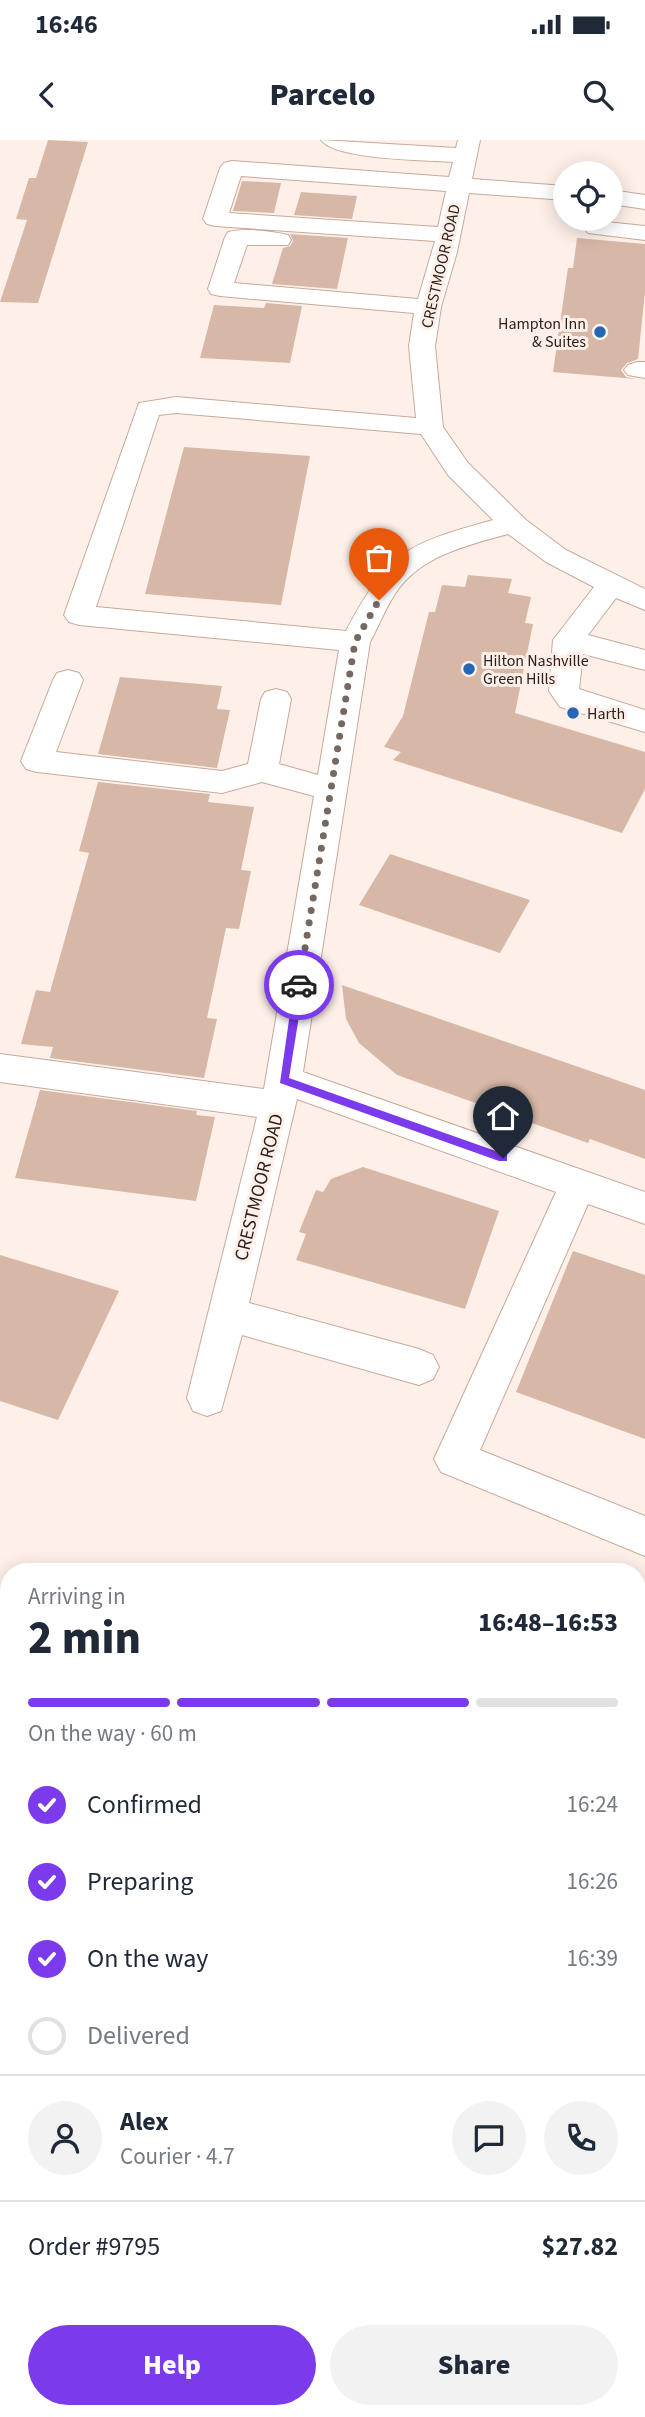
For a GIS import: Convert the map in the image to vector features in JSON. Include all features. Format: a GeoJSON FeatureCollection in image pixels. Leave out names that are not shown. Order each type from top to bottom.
{"type":"FeatureCollection","features":[{"type":"Feature","properties":{"kind":"street"},"geometry":{"type":"LineString","coordinates":[[332,140],[353,147],[467,148]]}},
{"type":"Feature","properties":{"kind":"street","name":"CRESTMOOR ROAD"},"geometry":{"type":"LineString","coordinates":[[467,148],[447,244],[428,307],[422,346],[430,428],[458,469],[513,523],[556,556],[645,601]]}},
{"type":"Feature","properties":{"kind":"street"},"geometry":{"type":"LineString","coordinates":[[447,244],[215,219],[232,168],[553,192]]}},
{"type":"Feature","properties":{"kind":"street"},"geometry":{"type":"LineString","coordinates":[[623,199],[645,202]]}},
{"type":"Feature","properties":{"kind":"street"},"geometry":{"type":"LineString","coordinates":[[623,231],[645,233]]}},
{"type":"Feature","properties":{"kind":"street"},"geometry":{"type":"LineString","coordinates":[[428,307],[220,289],[237,237],[447,244]]}},
{"type":"Feature","properties":{"kind":"street"},"geometry":{"type":"LineString","coordinates":[[355,642],[79,615],[149,410],[176,405],[430,428]]}},
{"type":"Feature","properties":{"kind":"street","name":"CRESTMOOR ROAD"},"geometry":{"type":"LineString","coordinates":[[207,1398],[281,1093],[355,642],[391,579],[422,555],[452,541],[513,523]]}},
{"type":"Feature","properties":{"kind":"street"},"geometry":{"type":"LineString","coordinates":[[611,586],[588,608],[568,640],[564,691],[571,700],[645,721]]}},
{"type":"Feature","properties":{"kind":"street"},"geometry":{"type":"LineString","coordinates":[[568,640],[645,660]]}},
{"type":"Feature","properties":{"kind":"street"},"geometry":{"type":"LineString","coordinates":[[68,680],[37,761],[222,782],[262,771],[329,789]]}},
{"type":"Feature","properties":{"kind":"street"},"geometry":{"type":"LineString","coordinates":[[262,771],[276,699]]}},
{"type":"Feature","properties":{"kind":"street"},"geometry":{"type":"LineString","coordinates":[[0,1068],[281,1093],[645,1208]]}},
{"type":"Feature","properties":{"kind":"street"},"geometry":{"type":"LineString","coordinates":[[578,1185],[455,1459],[645,1536]]}},
{"type":"Feature","properties":{"kind":"street"},"geometry":{"type":"LineString","coordinates":[[227,1314],[419,1367]]}},
{"type":"Feature","properties":{"kind":"building"},"geometry":{"type":"Polygon","coordinates":[[[48,140],[88,142],[38,303],[0,302],[27,220],[16,219],[29,178],[36,178],[48,140]]]}},
{"type":"Feature","properties":{"kind":"building"},"geometry":{"type":"Polygon","coordinates":[[[242,181],[281,183],[274,213],[233,211],[242,181]]]}},
{"type":"Feature","properties":{"kind":"building"},"geometry":{"type":"Polygon","coordinates":[[[301,192],[357,196],[352,219],[294,215],[301,192]]]}},
{"type":"Feature","properties":{"kind":"building"},"geometry":{"type":"Polygon","coordinates":[[[290,234],[348,238],[337,289],[272,284],[283,248],[290,246],[293,241],[290,234]]]}},
{"type":"Feature","properties":{"kind":"building","name":"Hampton Inn & Suites"},"geometry":{"type":"Polygon","coordinates":[[[577,238],[645,244],[645,292],[638,359],[627,363],[621,370],[626,377],[636,379],[553,372],[568,268],[573,268],[577,238]]]}},
{"type":"Feature","properties":{"kind":"building"},"geometry":{"type":"Polygon","coordinates":[[[266,303],[302,306],[290,363],[200,358],[214,305],[264,308],[266,303]]]}},
{"type":"Feature","properties":{"kind":"building"},"geometry":{"type":"Polygon","coordinates":[[[184,447],[310,456],[281,605],[145,594],[184,447]]]}},
{"type":"Feature","properties":{"kind":"building","name":"Hilton Nashville Green Hills"},"geometry":{"type":"Polygon","coordinates":[[[468,575],[512,579],[508,593],[531,597],[525,623],[533,624],[515,713],[645,752],[645,789],[622,833],[393,760],[401,752],[384,747],[403,716],[429,612],[435,612],[442,585],[465,587],[468,575]]]}},
{"type":"Feature","properties":{"kind":"building"},"geometry":{"type":"Polygon","coordinates":[[[120,677],[222,686],[217,709],[230,710],[217,768],[98,754],[120,677]]]}},
{"type":"Feature","properties":{"kind":"building"},"geometry":{"type":"Polygon","coordinates":[[[98,782],[210,794],[208,802],[254,807],[241,870],[251,871],[239,929],[226,928],[207,1018],[217,1019],[204,1078],[50,1058],[53,1047],[21,1044],[36,990],[50,992],[89,853],[79,851],[98,782]]]}},
{"type":"Feature","properties":{"kind":"building"},"geometry":{"type":"Polygon","coordinates":[[[390,854],[530,900],[500,953],[359,905],[390,854]]]}},
{"type":"Feature","properties":{"kind":"building"},"geometry":{"type":"Polygon","coordinates":[[[342,985],[645,1090],[645,1159],[590,1139],[588,1143],[397,1075],[359,1043],[346,1019],[342,985]]]}},
{"type":"Feature","properties":{"kind":"building"},"geometry":{"type":"Polygon","coordinates":[[[40,1090],[197,1111],[196,1115],[215,1117],[196,1201],[15,1178],[40,1090]]]}},
{"type":"Feature","properties":{"kind":"building"},"geometry":{"type":"Polygon","coordinates":[[[363,1167],[499,1211],[465,1309],[296,1260],[306,1234],[299,1232],[316,1190],[323,1192],[331,1179],[363,1167]]]}},
{"type":"Feature","properties":{"kind":"building"},"geometry":{"type":"Polygon","coordinates":[[[573,1251],[645,1275],[645,1439],[516,1392],[573,1251]]]}},
{"type":"Feature","properties":{"kind":"building"},"geometry":{"type":"Polygon","coordinates":[[[0,1255],[119,1291],[58,1420],[0,1401],[0,1255]]]}},
{"type":"Feature","properties":{"kind":"way so far"},"geometry":{"type":"LineString","coordinates":[[299,985],[355,642],[379,600]]}},
{"type":"Feature","properties":{"kind":"place","name":"Hampton Inn & Suites"},"geometry":{"type":"Point","coordinates":[600,332]}},
{"type":"Feature","properties":{"kind":"place","name":"Hilton Nashville Green Hills"},"geometry":{"type":"Point","coordinates":[469,669]}},
{"type":"Feature","properties":{"kind":"place","name":"Harth"},"geometry":{"type":"Point","coordinates":[573,713]}},
{"type":"Feature","properties":{"kind":"route"},"geometry":{"type":"LineString","coordinates":[[299,985],[284,1080],[503,1158]]}}]}
